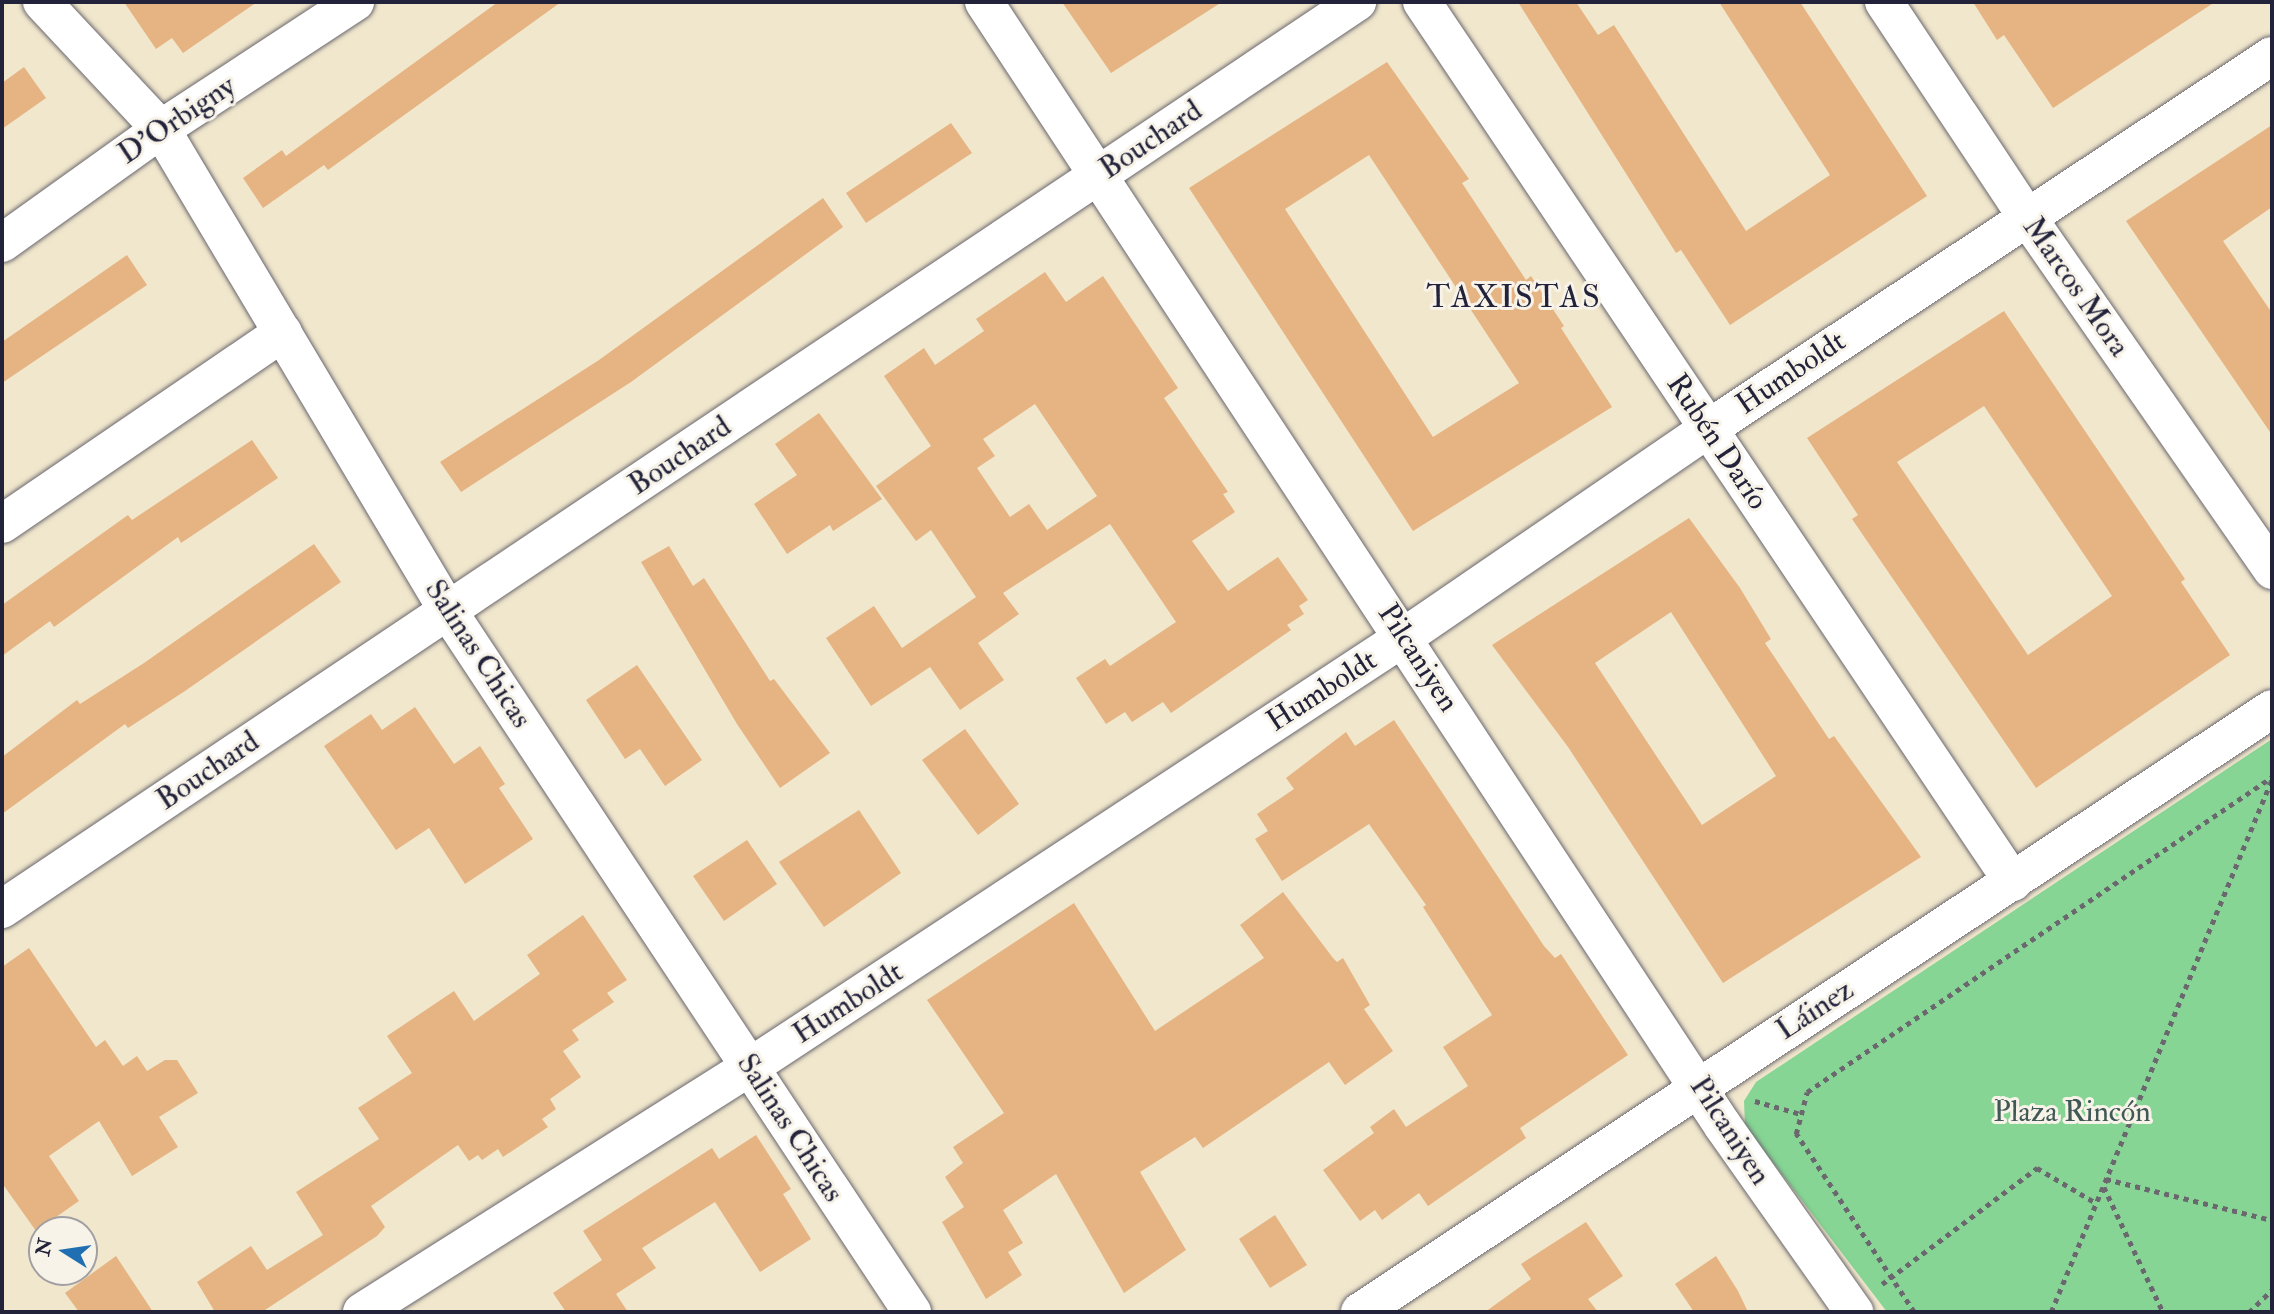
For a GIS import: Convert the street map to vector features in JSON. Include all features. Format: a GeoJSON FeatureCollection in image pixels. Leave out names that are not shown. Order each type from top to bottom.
{"type":"FeatureCollection","features":[{"type":"Feature","properties":{"kind":"street","name":"Salinas Chicas"},"geometry":{"type":"LineString","coordinates":[[42,2],[161,129],[448,611],[912,1312]]}},
{"type":"Feature","properties":{"kind":"street","name":"D'Orbigny"},"geometry":{"type":"LineString","coordinates":[[2,243],[161,129],[355,2]]}},
{"type":"Feature","properties":{"kind":"street","name":"Pilcaniyen"},"geometry":{"type":"LineString","coordinates":[[985,2],[1700,1084],[1723,1126],[1854,1312]]}},
{"type":"Feature","properties":{"kind":"street","name":"Bouchard"},"geometry":{"type":"LineString","coordinates":[[2,909],[1357,2]]}},
{"type":"Feature","properties":{"kind":"street","name":"Rubén Darío"},"geometry":{"type":"LineString","coordinates":[[1422,2],[2013,882]]}},
{"type":"Feature","properties":{"kind":"street","name":"Marcos Mora"},"geometry":{"type":"LineString","coordinates":[[1884,2],[2027,217],[2272,570]]}},
{"type":"Feature","properties":{"kind":"street","name":"Humboldt"},"geometry":{"type":"LineString","coordinates":[[362,1312],[750,1067],[1404,637],[1707,429],[2272,56]]}},
{"type":"Feature","properties":{"kind":"street"},"geometry":{"type":"LineString","coordinates":[[2,524],[282,332]]}},
{"type":"Feature","properties":{"kind":"street","name":"Láinez"},"geometry":{"type":"LineString","coordinates":[[1360,1312],[1700,1084],[2013,882],[2272,709]]}},
{"type":"Feature","properties":{"kind":"path"},"geometry":{"type":"LineString","coordinates":[[2050,1312],[2272,778]]}},
{"type":"Feature","properties":{"kind":"path"},"geometry":{"type":"LineString","coordinates":[[1914,1312],[1796,1134],[1807,1092],[2272,778]]}},
{"type":"Feature","properties":{"kind":"path"},"geometry":{"type":"LineString","coordinates":[[1891,1277],[2037,1168],[2096,1203]]}},
{"type":"Feature","properties":{"kind":"path"},"geometry":{"type":"LineString","coordinates":[[2106,1179],[2272,1220]]}},
{"type":"Feature","properties":{"kind":"path"},"geometry":{"type":"LineString","coordinates":[[2104,1186],[2163,1312]]}},
{"type":"Feature","properties":{"kind":"path"},"geometry":{"type":"LineString","coordinates":[[2249,1312],[2272,1290]]}},
{"type":"Feature","properties":{"kind":"green space","name":"Plaza Rincón"},"geometry":{"type":"Polygon","coordinates":[[[2272,739],[2272,1312],[1887,1312],[1745,1126],[1744,1101],[1756,1082],[2272,739]]]}},
{"type":"Feature","properties":{"kind":"building"},"geometry":{"type":"Polygon","coordinates":[[[124,2],[257,2],[183,53],[172,38],[156,49],[124,2]]]}},
{"type":"Feature","properties":{"kind":"building"},"geometry":{"type":"Polygon","coordinates":[[[498,2],[561,2],[328,170],[324,165],[263,208],[243,178],[282,150],[286,156],[498,2]]]}},
{"type":"Feature","properties":{"kind":"building"},"geometry":{"type":"Polygon","coordinates":[[[1062,2],[1222,2],[1111,73],[1062,2]]]}},
{"type":"Feature","properties":{"kind":"building"},"geometry":{"type":"Polygon","coordinates":[[[1518,2],[1576,2],[1598,35],[1614,25],[1746,231],[1830,175],[1719,2],[1800,2],[1927,196],[1730,325],[1681,250],[1676,253],[1518,2]]]}},
{"type":"Feature","properties":{"kind":"building"},"geometry":{"type":"Polygon","coordinates":[[[1973,2],[2215,2],[2053,108],[2004,35],[1997,40],[1973,2]]]}},
{"type":"Feature","properties":{"kind":"building"},"geometry":{"type":"Polygon","coordinates":[[[1387,62],[1469,179],[1462,183],[1526,280],[1531,276],[1612,407],[1413,531],[1189,188],[1387,62]],[[1369,155],[1285,209],[1433,437],[1519,383],[1369,155]]]}},
{"type":"Feature","properties":{"kind":"building"},"geometry":{"type":"Polygon","coordinates":[[[24,67],[46,98],[2,129],[2,83],[24,67]]]}},
{"type":"Feature","properties":{"kind":"building"},"geometry":{"type":"Polygon","coordinates":[[[951,123],[972,153],[866,223],[846,193],[951,123]]]}},
{"type":"Feature","properties":{"kind":"building"},"geometry":{"type":"Polygon","coordinates":[[[2272,125],[2272,207],[2223,241],[2272,313],[2272,435],[2126,221],[2272,125]]]}},
{"type":"Feature","properties":{"kind":"building"},"geometry":{"type":"Polygon","coordinates":[[[823,198],[843,227],[631,382],[461,492],[440,462],[599,360],[823,198]]]}},
{"type":"Feature","properties":{"kind":"building"},"geometry":{"type":"Polygon","coordinates":[[[127,255],[147,285],[2,383],[2,342],[127,255]]]}},
{"type":"Feature","properties":{"kind":"building"},"geometry":{"type":"Polygon","coordinates":[[[1045,272],[1066,302],[1103,276],[1178,388],[1164,398],[1228,492],[1223,494],[1235,512],[1192,541],[1228,591],[1278,557],[1308,600],[1299,606],[1304,614],[1287,625],[1291,630],[1171,713],[1163,702],[1132,722],[1125,712],[1106,724],[1076,678],[1105,659],[1110,666],[1176,622],[1110,524],[1003,593],[1019,614],[978,643],[1004,680],[960,710],[930,667],[871,706],[826,638],[874,606],[902,648],[976,597],[931,530],[916,541],[876,486],[931,446],[884,376],[924,348],[935,365],[984,331],[976,319],[1045,272]],[[1035,404],[983,439],[995,456],[977,468],[1010,517],[1029,504],[1047,530],[1097,496],[1035,404]]]}},
{"type":"Feature","properties":{"kind":"building"},"geometry":{"type":"Polygon","coordinates":[[[2004,311],[2185,579],[2181,582],[2230,655],[2036,788],[1852,519],[1858,515],[1807,438],[2004,311]],[[1984,406],[1897,462],[2028,655],[2112,596],[1984,406]]]}},
{"type":"Feature","properties":{"kind":"building"},"geometry":{"type":"Polygon","coordinates":[[[819,413],[882,499],[833,531],[830,525],[787,554],[754,504],[797,475],[775,444],[819,413]]]}},
{"type":"Feature","properties":{"kind":"building"},"geometry":{"type":"Polygon","coordinates":[[[252,440],[278,478],[181,543],[178,537],[54,627],[50,621],[2,656],[2,605],[128,515],[132,520],[252,440]]]}},
{"type":"Feature","properties":{"kind":"building"},"geometry":{"type":"Polygon","coordinates":[[[1689,518],[1740,588],[1771,639],[1765,643],[1829,739],[1834,736],[1921,857],[1723,983],[1568,747],[1492,645],[1689,518]],[[1671,612],[1595,663],[1702,825],[1776,776],[1671,612]]]}},
{"type":"Feature","properties":{"kind":"building"},"geometry":{"type":"Polygon","coordinates":[[[314,544],[341,582],[185,691],[128,728],[125,724],[2,814],[2,757],[77,700],[80,704],[144,663],[314,544]]]}},
{"type":"Feature","properties":{"kind":"building"},"geometry":{"type":"Polygon","coordinates":[[[669,546],[693,586],[704,578],[770,681],[774,679],[830,753],[780,788],[737,724],[641,562],[669,546]]]}},
{"type":"Feature","properties":{"kind":"building"},"geometry":{"type":"Polygon","coordinates":[[[637,665],[702,760],[665,786],[640,749],[625,759],[586,700],[637,665]]]}},
{"type":"Feature","properties":{"kind":"building"},"geometry":{"type":"Polygon","coordinates":[[[415,707],[454,764],[480,746],[505,784],[499,788],[533,839],[465,884],[429,828],[396,850],[324,746],[371,714],[382,730],[415,707]]]}},
{"type":"Feature","properties":{"kind":"building"},"geometry":{"type":"Polygon","coordinates":[[[1394,720],[1544,946],[1555,958],[1561,954],[1628,1055],[1520,1128],[1526,1138],[1428,1206],[1419,1193],[1382,1220],[1375,1210],[1360,1221],[1323,1170],[1374,1133],[1370,1127],[1394,1109],[1406,1127],[1468,1086],[1443,1047],[1492,1015],[1423,907],[1426,905],[1369,824],[1282,881],[1255,839],[1268,831],[1257,814],[1294,789],[1286,778],[1346,732],[1355,746],[1394,720]]]}},
{"type":"Feature","properties":{"kind":"building"},"geometry":{"type":"Polygon","coordinates":[[[965,729],[1019,804],[978,835],[922,760],[965,729]]]}},
{"type":"Feature","properties":{"kind":"building"},"geometry":{"type":"Polygon","coordinates":[[[859,810],[901,873],[824,927],[779,862],[859,810]]]}},
{"type":"Feature","properties":{"kind":"building"},"geometry":{"type":"Polygon","coordinates":[[[747,840],[777,884],[724,921],[693,876],[747,840]]]}},
{"type":"Feature","properties":{"kind":"building"},"geometry":{"type":"Polygon","coordinates":[[[1283,892],[1333,958],[1337,962],[1343,958],[1370,1005],[1364,1009],[1393,1051],[1345,1085],[1329,1062],[1203,1148],[1195,1137],[1140,1172],[1186,1250],[1124,1293],[1056,1174],[1003,1210],[1023,1243],[1008,1252],[1022,1275],[986,1299],[942,1222],[964,1207],[945,1177],[963,1163],[953,1147],[1004,1113],[927,1000],[1074,903],[1155,1031],[1264,958],[1240,925],[1283,892]]]}},
{"type":"Feature","properties":{"kind":"building"},"geometry":{"type":"Polygon","coordinates":[[[583,915],[627,980],[607,993],[614,1002],[572,1030],[579,1040],[563,1051],[581,1077],[550,1099],[556,1109],[542,1119],[548,1127],[503,1157],[498,1149],[482,1160],[478,1155],[469,1161],[458,1145],[371,1206],[385,1227],[377,1236],[262,1312],[215,1312],[197,1282],[251,1246],[267,1270],[323,1235],[296,1192],[379,1139],[358,1108],[412,1073],[387,1036],[454,991],[474,1021],[540,974],[527,955],[583,915]]]}},
{"type":"Feature","properties":{"kind":"building"},"geometry":{"type":"Polygon","coordinates":[[[29,948],[96,1047],[105,1040],[123,1066],[137,1056],[147,1071],[165,1060],[177,1060],[198,1093],[159,1117],[178,1147],[132,1176],[99,1121],[49,1156],[79,1201],[58,1216],[28,1216],[28,1220],[2,1183],[2,967],[29,948]]]}},
{"type":"Feature","properties":{"kind":"building"},"geometry":{"type":"Polygon","coordinates":[[[756,1135],[791,1189],[783,1194],[811,1239],[760,1272],[715,1202],[642,1248],[656,1268],[616,1294],[628,1312],[566,1312],[553,1293],[602,1260],[583,1231],[712,1148],[719,1159],[756,1135]]]}},
{"type":"Feature","properties":{"kind":"building"},"geometry":{"type":"Polygon","coordinates":[[[1275,1215],[1307,1265],[1270,1288],[1239,1239],[1275,1215]]]}},
{"type":"Feature","properties":{"kind":"building"},"geometry":{"type":"Polygon","coordinates":[[[1586,1222],[1623,1276],[1588,1299],[1598,1312],[1485,1312],[1531,1279],[1521,1264],[1586,1222]]]}},
{"type":"Feature","properties":{"kind":"building"},"geometry":{"type":"Polygon","coordinates":[[[116,1256],[153,1312],[79,1312],[65,1293],[75,1286],[98,1286],[98,1269],[116,1256]]]}},
{"type":"Feature","properties":{"kind":"building"},"geometry":{"type":"Polygon","coordinates":[[[1716,1256],[1748,1312],[1694,1312],[1675,1284],[1716,1256]]]}},
{"type":"Feature","properties":{"kind":"district","name":"TAXISTAS"},"geometry":{"type":"Point","coordinates":[1514,297]}}]}
